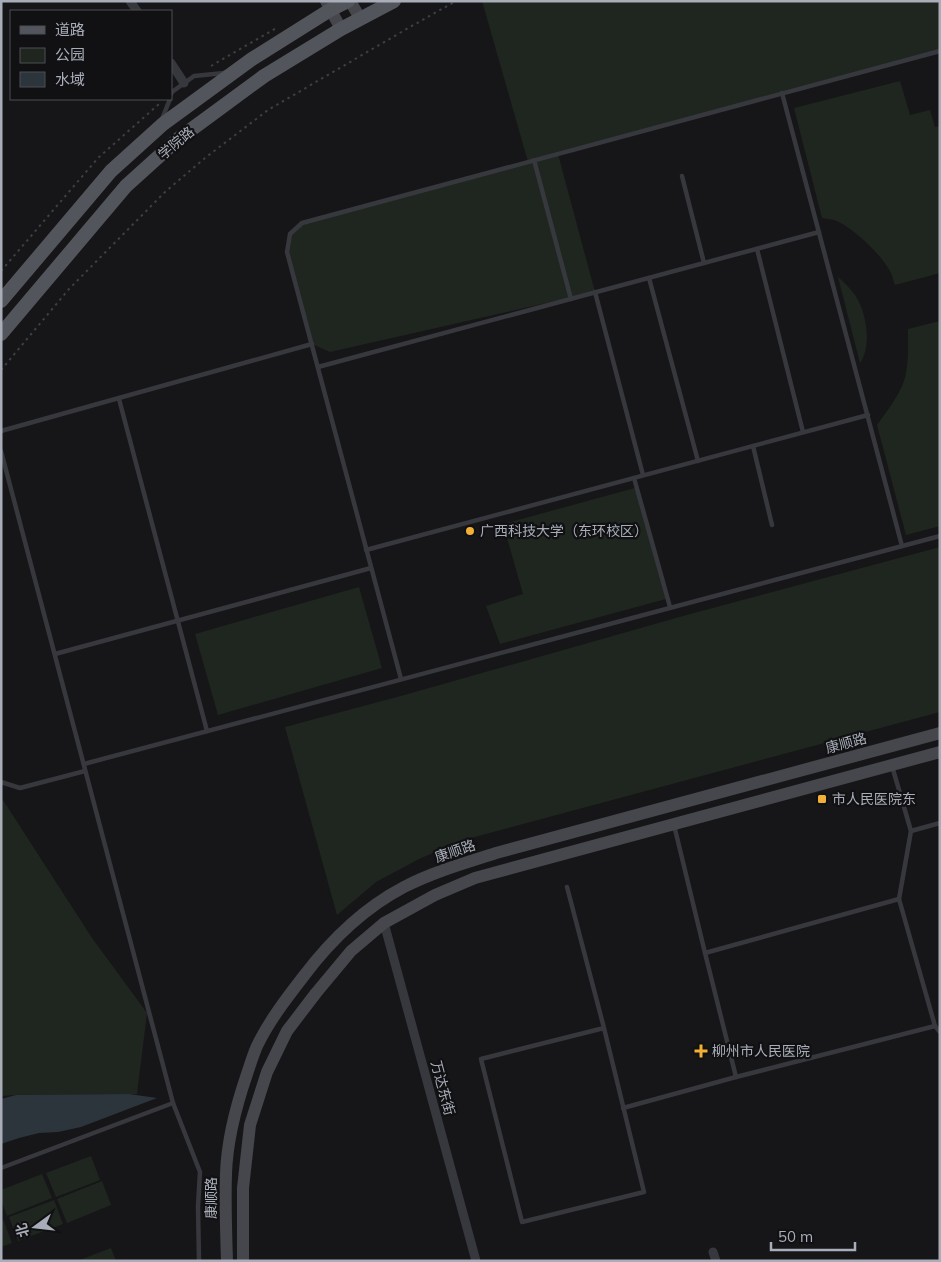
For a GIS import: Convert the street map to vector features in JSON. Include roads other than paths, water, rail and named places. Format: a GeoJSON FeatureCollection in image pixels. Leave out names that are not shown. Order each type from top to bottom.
{"type":"FeatureCollection","features":[{"type":"Feature","properties":{"kind":"main road","name":"学院路"},"geometry":{"type":"LineString","coordinates":[[1,301],[111,171],[159,127],[233,72],[328,6],[349,1]]}},
{"type":"Feature","properties":{"kind":"main road"},"geometry":{"type":"LineString","coordinates":[[349,1],[360,18]]}},
{"type":"Feature","properties":{"kind":"main road","name":"学院路"},"geometry":{"type":"LineString","coordinates":[[1,334],[126,186],[184,135],[264,76],[360,18],[394,1]]}},
{"type":"Feature","properties":{"kind":"main road"},"geometry":{"type":"LineString","coordinates":[[328,6],[341,29]]}},
{"type":"Feature","properties":{"kind":"main road","name":"康顺路"},"geometry":{"type":"LineString","coordinates":[[228,1261],[226,1172],[231,1132],[242,1090],[257,1047],[275,1014],[312,964],[340,934],[374,906],[404,887],[434,874],[496,853],[940,733]]}},
{"type":"Feature","properties":{"kind":"main road"},"geometry":{"type":"LineString","coordinates":[[243,1261],[243,1188],[250,1125],[267,1072],[287,1031],[316,993],[351,951],[384,923],[435,895],[475,878],[940,752]]}},
{"type":"Feature","properties":{"kind":"street"},"geometry":{"type":"LineString","coordinates":[[172,65],[184,83]]}},
{"type":"Feature","properties":{"kind":"street","name":"万达东街"},"geometry":{"type":"LineString","coordinates":[[384,923],[476,1261]]}},
{"type":"Feature","properties":{"kind":"lane"},"geometry":{"type":"LineString","coordinates":[[401,680],[287,252],[290,234],[302,223],[940,51]]}},
{"type":"Feature","properties":{"kind":"lane"},"geometry":{"type":"LineString","coordinates":[[172,92],[194,76],[233,72]]}},
{"type":"Feature","properties":{"kind":"lane"},"geometry":{"type":"LineString","coordinates":[[782,93],[902,546]]}},
{"type":"Feature","properties":{"kind":"lane"},"geometry":{"type":"LineString","coordinates":[[159,127],[170,100]]}},
{"type":"Feature","properties":{"kind":"lane"},"geometry":{"type":"LineString","coordinates":[[534,160],[572,299]]}},
{"type":"Feature","properties":{"kind":"lane"},"geometry":{"type":"LineString","coordinates":[[682,176],[704,263]]}},
{"type":"Feature","properties":{"kind":"lane"},"geometry":{"type":"LineString","coordinates":[[318,367],[819,232]]}},
{"type":"Feature","properties":{"kind":"lane"},"geometry":{"type":"LineString","coordinates":[[757,249],[803,432]]}},
{"type":"Feature","properties":{"kind":"lane"},"geometry":{"type":"LineString","coordinates":[[649,278],[698,460]]}},
{"type":"Feature","properties":{"kind":"lane"},"geometry":{"type":"LineString","coordinates":[[595,292],[644,475]]}},
{"type":"Feature","properties":{"kind":"lane"},"geometry":{"type":"LineString","coordinates":[[1,432],[312,344]]}},
{"type":"Feature","properties":{"kind":"lane"},"geometry":{"type":"LineString","coordinates":[[119,399],[207,731]]}},
{"type":"Feature","properties":{"kind":"lane"},"geometry":{"type":"LineString","coordinates":[[366,550],[868,415]]}},
{"type":"Feature","properties":{"kind":"lane"},"geometry":{"type":"LineString","coordinates":[[753,446],[772,525]]}},
{"type":"Feature","properties":{"kind":"lane"},"geometry":{"type":"LineString","coordinates":[[1,451],[172,1103],[200,1172],[198,1206],[199,1261]]}},
{"type":"Feature","properties":{"kind":"lane"},"geometry":{"type":"LineString","coordinates":[[634,478],[670,607]]}},
{"type":"Feature","properties":{"kind":"lane"},"geometry":{"type":"LineString","coordinates":[[84,764],[940,536]]}},
{"type":"Feature","properties":{"kind":"lane"},"geometry":{"type":"LineString","coordinates":[[55,654],[371,568]]}},
{"type":"Feature","properties":{"kind":"lane"},"geometry":{"type":"LineString","coordinates":[[891,765],[911,831],[899,899],[935,1026],[940,1032]]}},
{"type":"Feature","properties":{"kind":"lane"},"geometry":{"type":"LineString","coordinates":[[1,782],[20,788],[85,772]]}},
{"type":"Feature","properties":{"kind":"lane"},"geometry":{"type":"LineString","coordinates":[[911,831],[940,823]]}},
{"type":"Feature","properties":{"kind":"lane"},"geometry":{"type":"LineString","coordinates":[[674,824],[736,1077]]}},
{"type":"Feature","properties":{"kind":"lane"},"geometry":{"type":"LineString","coordinates":[[567,886],[604,1028],[644,1192],[522,1222],[481,1059],[604,1028]]}},
{"type":"Feature","properties":{"kind":"lane"},"geometry":{"type":"LineString","coordinates":[[706,953],[899,899]]}},
{"type":"Feature","properties":{"kind":"lane"},"geometry":{"type":"LineString","coordinates":[[623,1108],[935,1026]]}},
{"type":"Feature","properties":{"kind":"lane"},"geometry":{"type":"LineString","coordinates":[[1,1168],[172,1103]]}},
{"type":"Feature","properties":{"kind":"water"},"geometry":{"type":"Polygon","coordinates":[[[129,1094],[157,1098],[81,1127],[58,1132],[39,1133],[1,1144],[1,1099],[16,1095],[129,1094]]]}},
{"type":"Feature","properties":{"kind":"place","name":"广西科技大学（东环校区）"},"geometry":{"type":"Point","coordinates":[470,531]}},
{"type":"Feature","properties":{"kind":"place","name":"市人民医院东"},"geometry":{"type":"Point","coordinates":[822,799]}},
{"type":"Feature","properties":{"kind":"place","name":"柳州市人民医院"},"geometry":{"type":"Point","coordinates":[701,1051]}}]}
